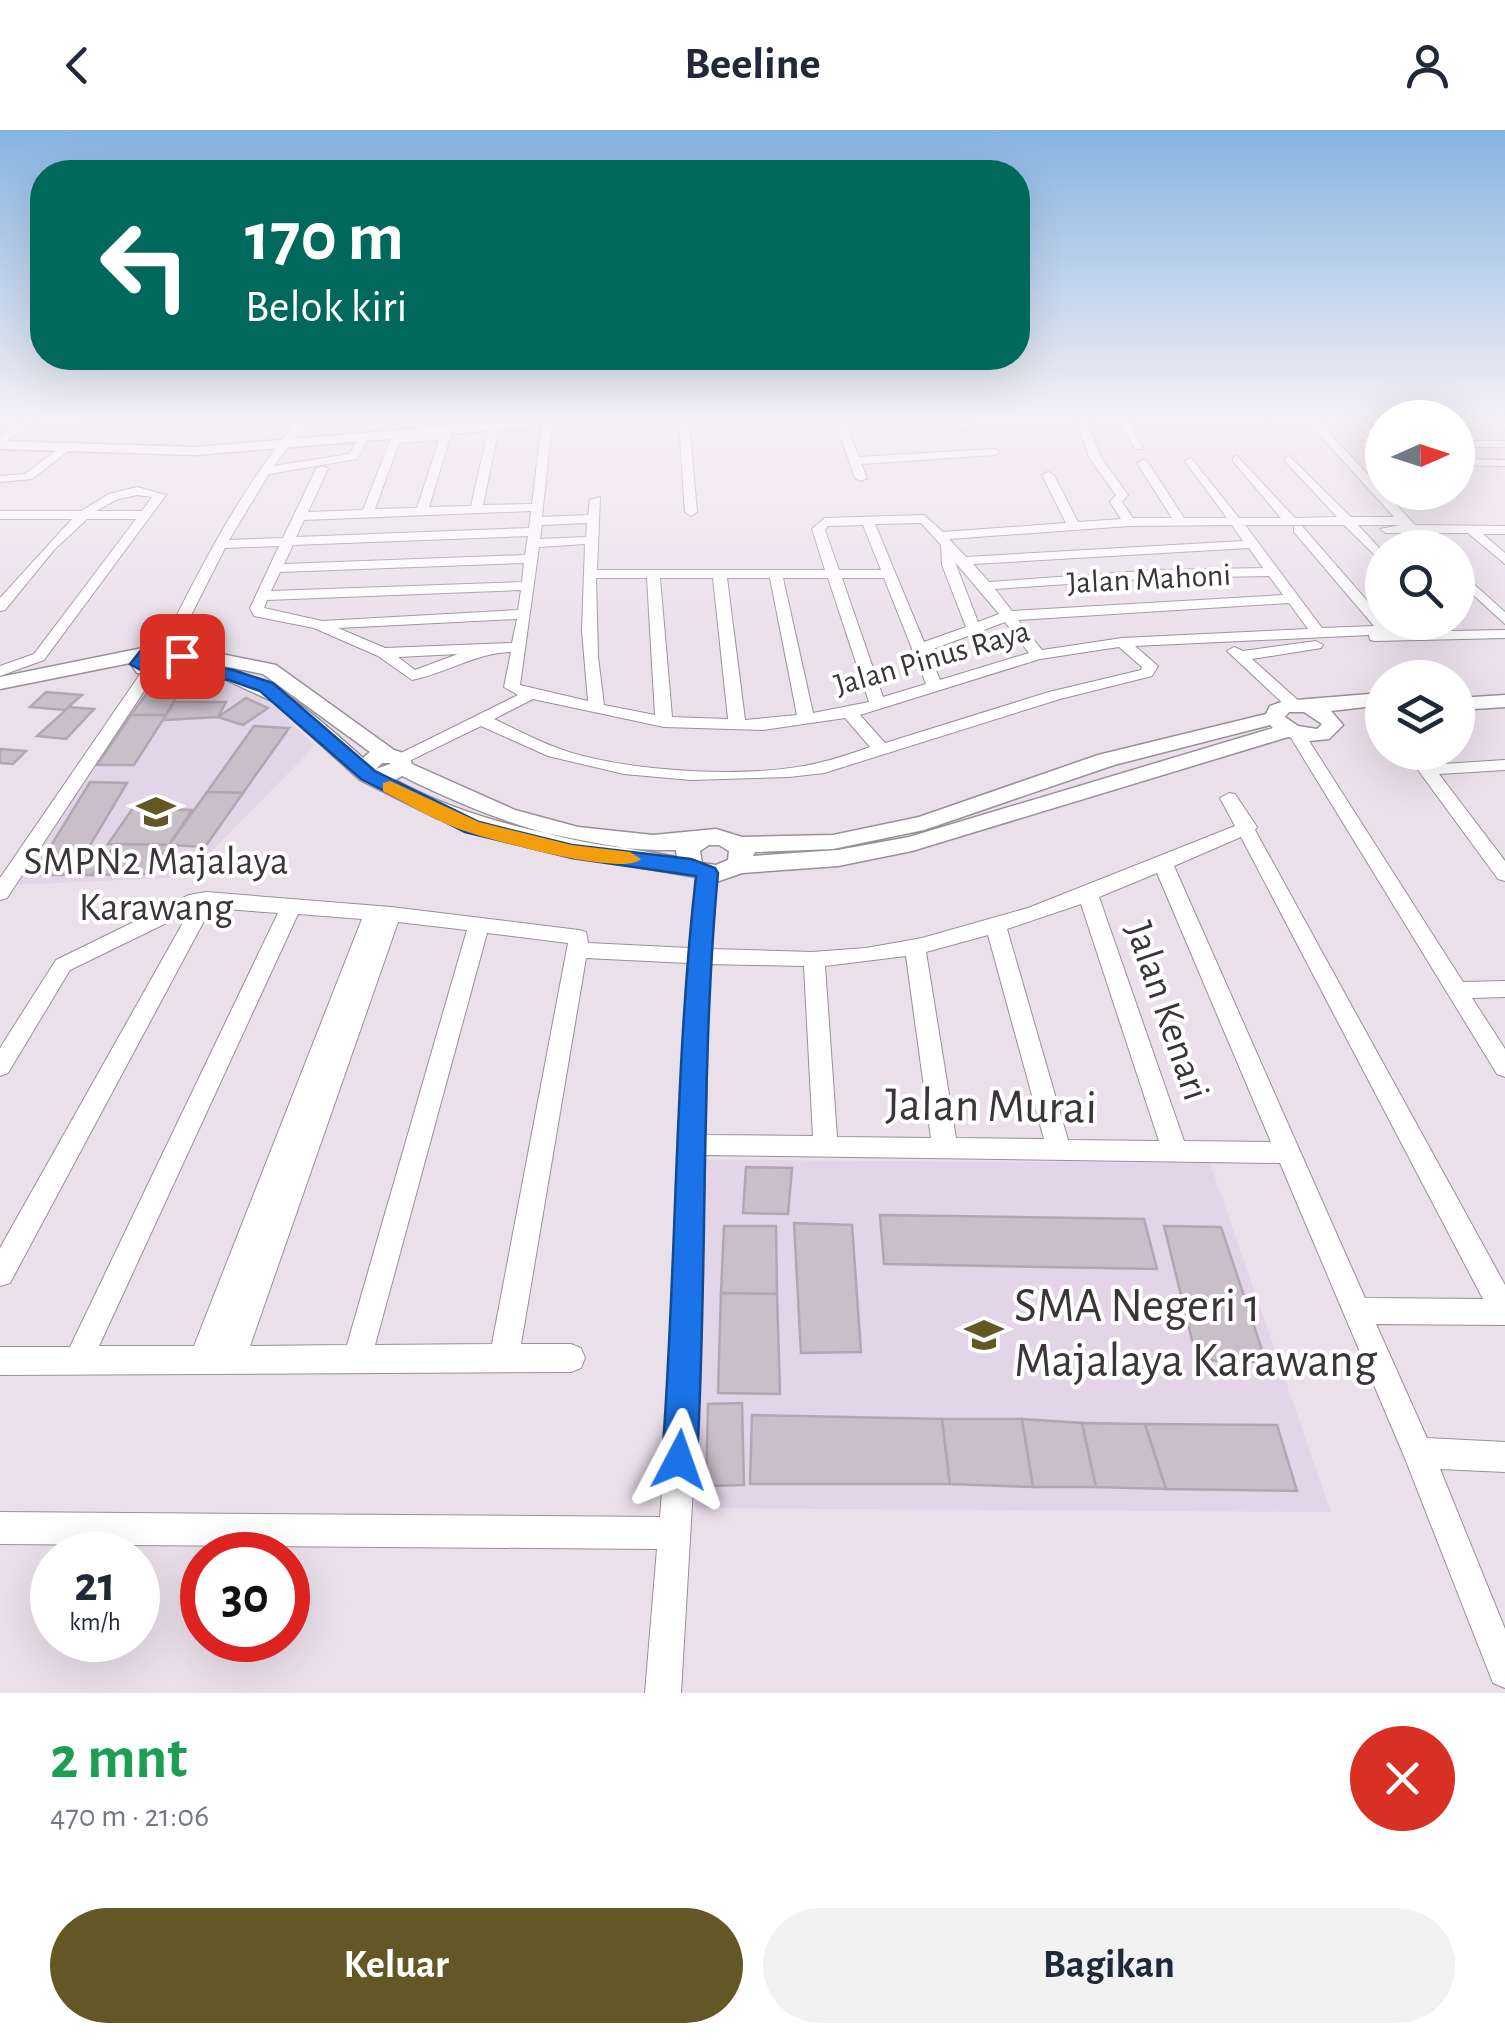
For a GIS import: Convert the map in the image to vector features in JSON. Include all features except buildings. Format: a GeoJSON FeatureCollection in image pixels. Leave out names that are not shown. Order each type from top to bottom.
{"type":"FeatureCollection","features":[{"type":"Feature","properties":{"kind":"street"},"geometry":{"type":"LineString","coordinates":[[0,608],[81,516],[111,495]]}},
{"type":"Feature","properties":{"kind":"street"},"geometry":{"type":"LineString","coordinates":[[0,671],[39,658],[160,495]]}},
{"type":"Feature","properties":{"kind":"street"},"geometry":{"type":"LineString","coordinates":[[0,893],[160,660],[218,544],[249,495]]}},
{"type":"Feature","properties":{"kind":"street"},"geometry":{"type":"LineString","coordinates":[[309,495],[256,608],[259,613],[318,624],[525,614]]}},
{"type":"Feature","properties":{"kind":"street"},"geometry":{"type":"LineString","coordinates":[[368,513],[374,495]]}},
{"type":"Feature","properties":{"kind":"street"},"geometry":{"type":"LineString","coordinates":[[422,512],[427,495]]}},
{"type":"Feature","properties":{"kind":"street"},"geometry":{"type":"LineString","coordinates":[[476,510],[479,495]]}},
{"type":"Feature","properties":{"kind":"street"},"geometry":{"type":"LineString","coordinates":[[397,761],[512,681],[525,614],[538,495]]}},
{"type":"Feature","properties":{"kind":"street"},"geometry":{"type":"LineString","coordinates":[[690,495],[691,512]]}},
{"type":"Feature","properties":{"kind":"street"},"geometry":{"type":"LineString","coordinates":[[1058,495],[1073,525]]}},
{"type":"Feature","properties":{"kind":"street"},"geometry":{"type":"LineString","coordinates":[[1120,495],[1116,502],[1128,522]]}},
{"type":"Feature","properties":{"kind":"street"},"geometry":{"type":"LineString","coordinates":[[1164,495],[1180,521]]}},
{"type":"Feature","properties":{"kind":"street"},"geometry":{"type":"LineString","coordinates":[[1217,495],[1319,634]]}},
{"type":"Feature","properties":{"kind":"street"},"geometry":{"type":"LineString","coordinates":[[1269,495],[1365,607]]}},
{"type":"Feature","properties":{"kind":"street"},"geometry":{"type":"LineString","coordinates":[[1323,495],[1365,539]]}},
{"type":"Feature","properties":{"kind":"street"},"geometry":{"type":"LineString","coordinates":[[1379,495],[1411,530]]}},
{"type":"Feature","properties":{"kind":"street"},"geometry":{"type":"LineString","coordinates":[[596,500],[591,574],[592,680],[597,708]]}},
{"type":"Feature","properties":{"kind":"street"},"geometry":{"type":"LineString","coordinates":[[299,516],[476,510],[594,540]]}},
{"type":"Feature","properties":{"kind":"street"},"geometry":{"type":"LineString","coordinates":[[0,515],[144,515]]}},
{"type":"Feature","properties":{"kind":"street"},"geometry":{"type":"LineString","coordinates":[[0,527],[16,515]]}},
{"type":"Feature","properties":{"kind":"street"},"geometry":{"type":"LineString","coordinates":[[218,544],[534,526],[594,519]]}},
{"type":"Feature","properties":{"kind":"street"},"geometry":{"type":"LineString","coordinates":[[868,519],[934,685]]}},
{"type":"Feature","properties":{"kind":"street"},"geometry":{"type":"LineString","coordinates":[[877,702],[833,576],[820,525],[868,519],[924,519],[985,586],[1038,656]]}},
{"type":"Feature","properties":{"kind":"street"},"geometry":{"type":"LineString","coordinates":[[942,541],[1128,522],[1406,525],[1472,530]]}},
{"type":"Feature","properties":{"kind":"street"},"geometry":{"type":"LineString","coordinates":[[1475,530],[1505,530]]}},
{"type":"Feature","properties":{"kind":"street"},"geometry":{"type":"LineString","coordinates":[[1475,533],[1505,560]]}},
{"type":"Feature","properties":{"kind":"street"},"geometry":{"type":"LineString","coordinates":[[942,541],[974,630]]}},
{"type":"Feature","properties":{"kind":"street"},"geometry":{"type":"LineString","coordinates":[[961,561],[1253,544]]}},
{"type":"Feature","properties":{"kind":"street"},"geometry":{"type":"LineString","coordinates":[[276,568],[529,559]]}},
{"type":"Feature","properties":{"kind":"street"},"geometry":{"type":"LineString","coordinates":[[985,586],[1157,574],[1275,572]]}},
{"type":"Feature","properties":{"kind":"street"},"geometry":{"type":"LineString","coordinates":[[591,574],[891,574]]}},
{"type":"Feature","properties":{"kind":"street"},"geometry":{"type":"LineString","coordinates":[[653,574],[664,722]]}},
{"type":"Feature","properties":{"kind":"street"},"geometry":{"type":"LineString","coordinates":[[720,576],[737,725]]}},
{"type":"Feature","properties":{"kind":"street"},"geometry":{"type":"LineString","coordinates":[[776,576],[806,719]]}},
{"type":"Feature","properties":{"kind":"street"},"geometry":{"type":"LineString","coordinates":[[262,596],[528,586]]}},
{"type":"Feature","properties":{"kind":"street"},"geometry":{"type":"LineString","coordinates":[[1475,591],[1505,620]]}},
{"type":"Feature","properties":{"kind":"street","name":"Jalan Mahoni"},"geometry":{"type":"LineString","coordinates":[[920,649],[1008,616],[1294,599]]}},
{"type":"Feature","properties":{"kind":"street"},"geometry":{"type":"LineString","coordinates":[[318,624],[382,653],[407,673],[416,675],[481,650],[517,647]]}},
{"type":"Feature","properties":{"kind":"street"},"geometry":{"type":"LineString","coordinates":[[1475,631],[1505,634]]}},
{"type":"Feature","properties":{"kind":"street","name":"Jalan Pinus Raya"},"geometry":{"type":"LineString","coordinates":[[512,681],[530,694],[664,722],[737,725],[849,713],[1038,656],[1122,642],[1365,633]]}},
{"type":"Feature","properties":{"kind":"street"},"geometry":{"type":"LineString","coordinates":[[1218,636],[1292,719],[1505,1068]]}},
{"type":"Feature","properties":{"kind":"street"},"geometry":{"type":"LineString","coordinates":[[1239,656],[1365,636]]}},
{"type":"Feature","properties":{"kind":"street"},"geometry":{"type":"LineString","coordinates":[[480,718],[566,757],[720,776],[784,774],[818,768],[1055,695],[1147,672],[1150,666],[1122,642]]}},
{"type":"Feature","properties":{"kind":"street"},"geometry":{"type":"LineString","coordinates":[[0,683],[160,660],[229,658],[270,669],[397,761],[500,815],[715,861]]}},
{"type":"Feature","properties":{"kind":"street"},"geometry":{"type":"LineString","coordinates":[[0,693],[55,677],[160,660],[233,675],[266,687],[368,773],[410,799],[472,827],[572,852],[715,861],[851,857],[1292,719],[1365,703]]}},
{"type":"Feature","properties":{"kind":"street"},"geometry":{"type":"LineString","coordinates":[[1475,698],[1505,690]]}},
{"type":"Feature","properties":{"kind":"street"},"geometry":{"type":"LineString","coordinates":[[368,773],[371,760],[397,761],[530,694]]}},
{"type":"Feature","properties":{"kind":"street"},"geometry":{"type":"LineString","coordinates":[[849,713],[882,749]]}},
{"type":"Feature","properties":{"kind":"street"},"geometry":{"type":"LineString","coordinates":[[1292,719],[1365,714]]}},
{"type":"Feature","properties":{"kind":"street"},"geometry":{"type":"LineString","coordinates":[[1501,770],[1435,767],[1428,773],[1505,875]]}},
{"type":"Feature","properties":{"kind":"street"},"geometry":{"type":"LineString","coordinates":[[1230,798],[1505,1312],[1354,1311]]}},
{"type":"Feature","properties":{"kind":"street"},"geometry":{"type":"LineString","coordinates":[[0,1068],[63,966],[164,912],[206,899],[479,924],[577,944],[699,947],[814,959],[915,946],[995,924],[1088,894],[1248,828]]}},
{"type":"Feature","properties":{"kind":"street"},"geometry":{"type":"LineString","coordinates":[[664,1693],[687,1351],[699,947],[715,861]]}},
{"type":"Feature","properties":{"kind":"street"},"geometry":{"type":"LineString","coordinates":[[1162,864],[1418,1453],[1505,1671]]}},
{"type":"Feature","properties":{"kind":"street","name":"Jalan Kenari"},"geometry":{"type":"LineString","coordinates":[[1088,894],[1175,1151]]}},
{"type":"Feature","properties":{"kind":"street"},"geometry":{"type":"LineString","coordinates":[[0,1274],[206,899]]}},
{"type":"Feature","properties":{"kind":"street"},"geometry":{"type":"LineString","coordinates":[[78,1361],[291,907]]}},
{"type":"Feature","properties":{"kind":"street"},"geometry":{"type":"LineString","coordinates":[[217,1360],[383,914]]}},
{"type":"Feature","properties":{"kind":"street"},"geometry":{"type":"LineString","coordinates":[[358,1359],[479,924]]}},
{"type":"Feature","properties":{"kind":"street"},"geometry":{"type":"LineString","coordinates":[[995,924],[1059,1151]]}},
{"type":"Feature","properties":{"kind":"street"},"geometry":{"type":"LineString","coordinates":[[504,1358],[577,944]]}},
{"type":"Feature","properties":{"kind":"street"},"geometry":{"type":"LineString","coordinates":[[915,946],[945,1149]]}},
{"type":"Feature","properties":{"kind":"street"},"geometry":{"type":"LineString","coordinates":[[814,959],[826,1148]]}},
{"type":"Feature","properties":{"kind":"street"},"geometry":{"type":"LineString","coordinates":[[1454,990],[1505,989]]}},
{"type":"Feature","properties":{"kind":"street","name":"Jalan Murai"},"geometry":{"type":"LineString","coordinates":[[694,1145],[1286,1153]]}},
{"type":"Feature","properties":{"kind":"street"},"geometry":{"type":"LineString","coordinates":[[0,1361],[571,1358]]}},
{"type":"Feature","properties":{"kind":"street"},"geometry":{"type":"LineString","coordinates":[[1418,1453],[1505,1457]]}},
{"type":"Feature","properties":{"kind":"street"},"geometry":{"type":"LineString","coordinates":[[0,1528],[674,1533]]}},
{"type":"Feature","properties":{"kind":"shaded area","name":"SMPN2 Majalaya Karawang"},"geometry":{"type":"Polygon","coordinates":[[[179,671],[204,674],[262,694],[315,746],[186,877],[14,885],[152,676],[179,671]]]}},
{"type":"Feature","properties":{"kind":"shaded area","name":"SMA Negeri 1 Majalaya Karawang"},"geometry":{"type":"Polygon","coordinates":[[[704,1160],[1210,1163],[1331,1512],[695,1508],[704,1160]]]}},
{"type":"Feature","properties":{"kind":"slow traffic"},"geometry":{"type":"LineString","coordinates":[[390,787],[472,827],[572,852],[630,859]]}},
{"type":"Feature","properties":{"kind":"place","name":"SMPN2 Majalaya Karawang"},"geometry":{"type":"Point","coordinates":[156,812]}},
{"type":"Feature","properties":{"kind":"place","name":"SMA Negeri 1 Majalaya Karawang"},"geometry":{"type":"Point","coordinates":[984,1335]}},
{"type":"Feature","properties":{"kind":"route"},"geometry":{"type":"LineString","coordinates":[[182,656],[178,650],[160,650],[148,654],[139,664],[150,670],[172,666],[233,675],[266,687],[365,773],[472,827],[572,852],[691,866],[707,873],[699,953],[687,1351],[679,1460]]}}]}
